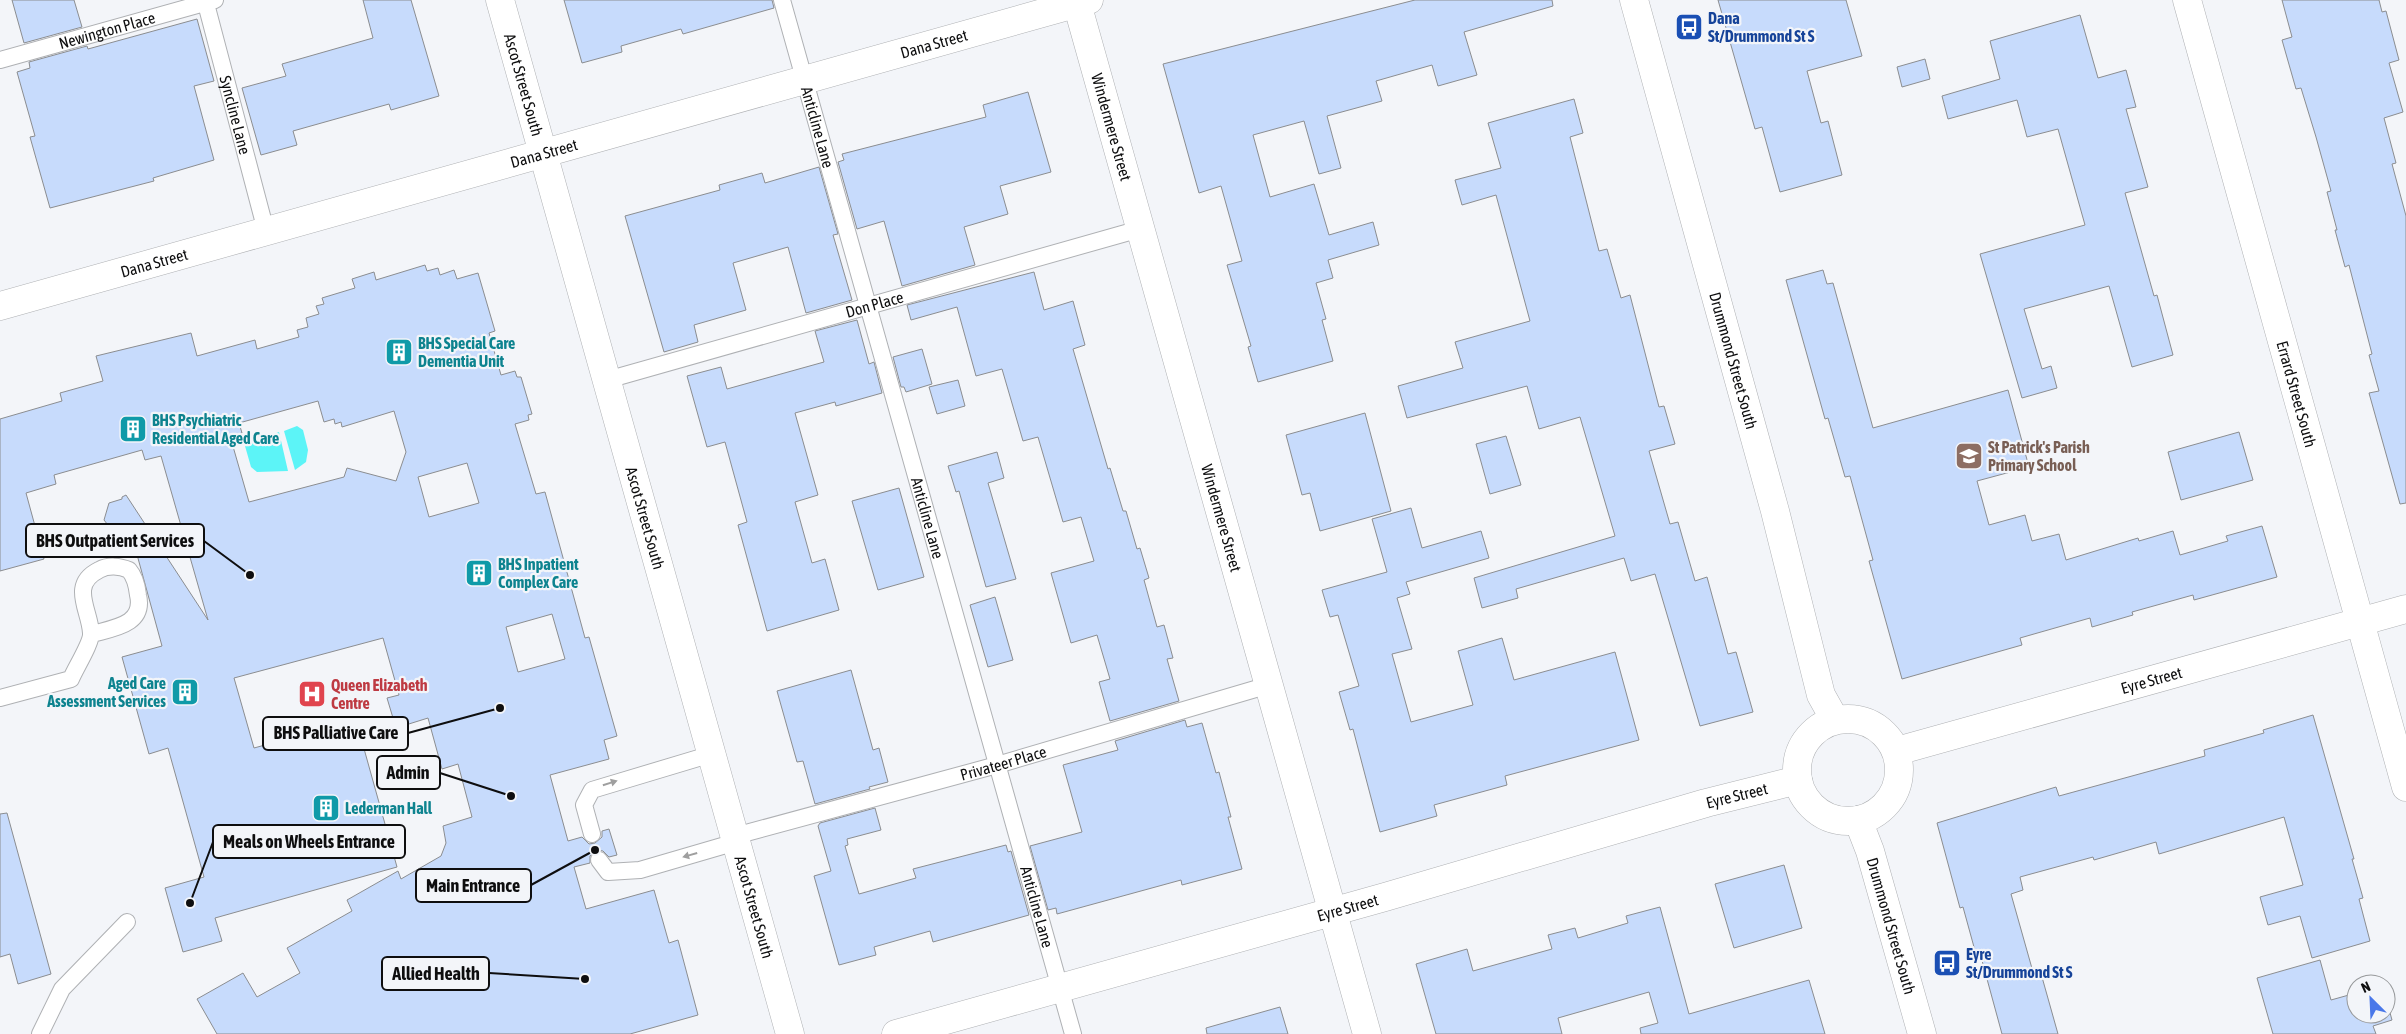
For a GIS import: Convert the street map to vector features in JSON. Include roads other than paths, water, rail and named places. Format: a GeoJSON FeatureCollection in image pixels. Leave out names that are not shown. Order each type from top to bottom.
{"type":"FeatureCollection","features":[{"type":"Feature","properties":{"kind":"street","name":"Ascot Street South"},"geometry":{"type":"LineString","coordinates":[[500,0],[790,1034]]}},
{"type":"Feature","properties":{"kind":"street","name":"Drummond Street South"},"geometry":{"type":"LineString","coordinates":[[1634,0],[1772,502],[1821,695],[1835,720]]}},
{"type":"Feature","properties":{"kind":"street","name":"Errard Street South"},"geometry":{"type":"LineString","coordinates":[[2187,0],[2406,787]]}},
{"type":"Feature","properties":{"kind":"street","name":"Dana Street"},"geometry":{"type":"LineString","coordinates":[[1,301],[266,231],[1080,1]]}},
{"type":"Feature","properties":{"kind":"street","name":"Windermere Street"},"geometry":{"type":"LineString","coordinates":[[1080,1],[1140,229],[1367,1034]]}},
{"type":"Feature","properties":{"kind":"street","name":"Eyre Street"},"geometry":{"type":"LineString","coordinates":[[1897,752],[2406,609]]}},
{"type":"Feature","properties":{"kind":"street"},"geometry":{"type":"LineString","coordinates":[[1850,718],[1865,721],[1879,728],[1890,738],[1897,752],[1900,764],[1896,789],[1881,809],[1858,820],[1847,821],[1825,816],[1807,801],[1798,780],[1799,754],[1807,739],[1819,727],[1835,720],[1850,718]]}},
{"type":"Feature","properties":{"kind":"street","name":"Eyre Street"},"geometry":{"type":"LineString","coordinates":[[896,1034],[1706,803],[1798,780]]}},
{"type":"Feature","properties":{"kind":"street","name":"Drummond Street South"},"geometry":{"type":"LineString","coordinates":[[1858,820],[1870,851],[1922,1034]]}},
{"type":"Feature","properties":{"kind":"lane","name":"Anticline Lane"},"geometry":{"type":"LineString","coordinates":[[782,0],[1073,1034]]}},
{"type":"Feature","properties":{"kind":"lane","name":"Newington Place"},"geometry":{"type":"LineString","coordinates":[[0,60],[208,1]]}},
{"type":"Feature","properties":{"kind":"lane","name":"Syncline Lane"},"geometry":{"type":"LineString","coordinates":[[208,1],[266,231]]}},
{"type":"Feature","properties":{"kind":"lane","name":"Don Place"},"geometry":{"type":"LineString","coordinates":[[607,380],[1140,229]]}},
{"type":"Feature","properties":{"kind":"lane"},"geometry":{"type":"LineString","coordinates":[[0,698],[71,679],[92,634]]}},
{"type":"Feature","properties":{"kind":"lane","name":"Privateer Place"},"geometry":{"type":"LineString","coordinates":[[599,860],[608,872],[640,870],[736,839],[1269,686]]}},
{"type":"Feature","properties":{"kind":"lane"},"geometry":{"type":"LineString","coordinates":[[592,834],[584,805],[592,790],[712,754]]}},
{"type":"Feature","properties":{"kind":"lane"},"geometry":{"type":"LineString","coordinates":[[40,1034],[62,989],[127,922]]}},
{"type":"Feature","properties":{"kind":"water"},"geometry":{"type":"Polygon","coordinates":[[[297,426],[303,430],[308,450],[306,462],[295,470],[284,431],[297,426]]]}},
{"type":"Feature","properties":{"kind":"water"},"geometry":{"type":"Polygon","coordinates":[[[279,432],[288,471],[257,472],[251,467],[245,446],[279,432]]]}},
{"type":"Feature","properties":{"kind":"place","name":"Dana St/Drummond St S"},"geometry":{"type":"Point","coordinates":[1689,27]}},
{"type":"Feature","properties":{"kind":"place","name":"BHS Special Care Dementia Unit"},"geometry":{"type":"Point","coordinates":[399,352]}},
{"type":"Feature","properties":{"kind":"place","name":"BHS Psychiatric Residential Aged Care"},"geometry":{"type":"Point","coordinates":[133,429]}},
{"type":"Feature","properties":{"kind":"place","name":"St Patrick's Parish Primary School"},"geometry":{"type":"Point","coordinates":[1969,456]}},
{"type":"Feature","properties":{"kind":"place","name":"BHS Inpatient Complex Care"},"geometry":{"type":"Point","coordinates":[479,573]}},
{"type":"Feature","properties":{"kind":"place","name":"BHS Outpatient Services"},"geometry":{"type":"Point","coordinates":[250,575]}},
{"type":"Feature","properties":{"kind":"place","name":"Aged Care Assessment Services"},"geometry":{"type":"Point","coordinates":[185,692]}},
{"type":"Feature","properties":{"kind":"place","name":"Queen Elizabeth Centre"},"geometry":{"type":"Point","coordinates":[312,694]}},
{"type":"Feature","properties":{"kind":"place","name":"BHS Palliative Care"},"geometry":{"type":"Point","coordinates":[500,708]}},
{"type":"Feature","properties":{"kind":"place","name":"Admin"},"geometry":{"type":"Point","coordinates":[511,796]}},
{"type":"Feature","properties":{"kind":"place","name":"Lederman Hall"},"geometry":{"type":"Point","coordinates":[326,808]}},
{"type":"Feature","properties":{"kind":"place","name":"Main Entrance"},"geometry":{"type":"Point","coordinates":[595,850]}},
{"type":"Feature","properties":{"kind":"place","name":"Meals on Wheels Entrance"},"geometry":{"type":"Point","coordinates":[190,903]}},
{"type":"Feature","properties":{"kind":"place","name":"Eyre St/Drummond St S"},"geometry":{"type":"Point","coordinates":[1947,963]}},
{"type":"Feature","properties":{"kind":"place","name":"Allied Health"},"geometry":{"type":"Point","coordinates":[585,979]}}]}
